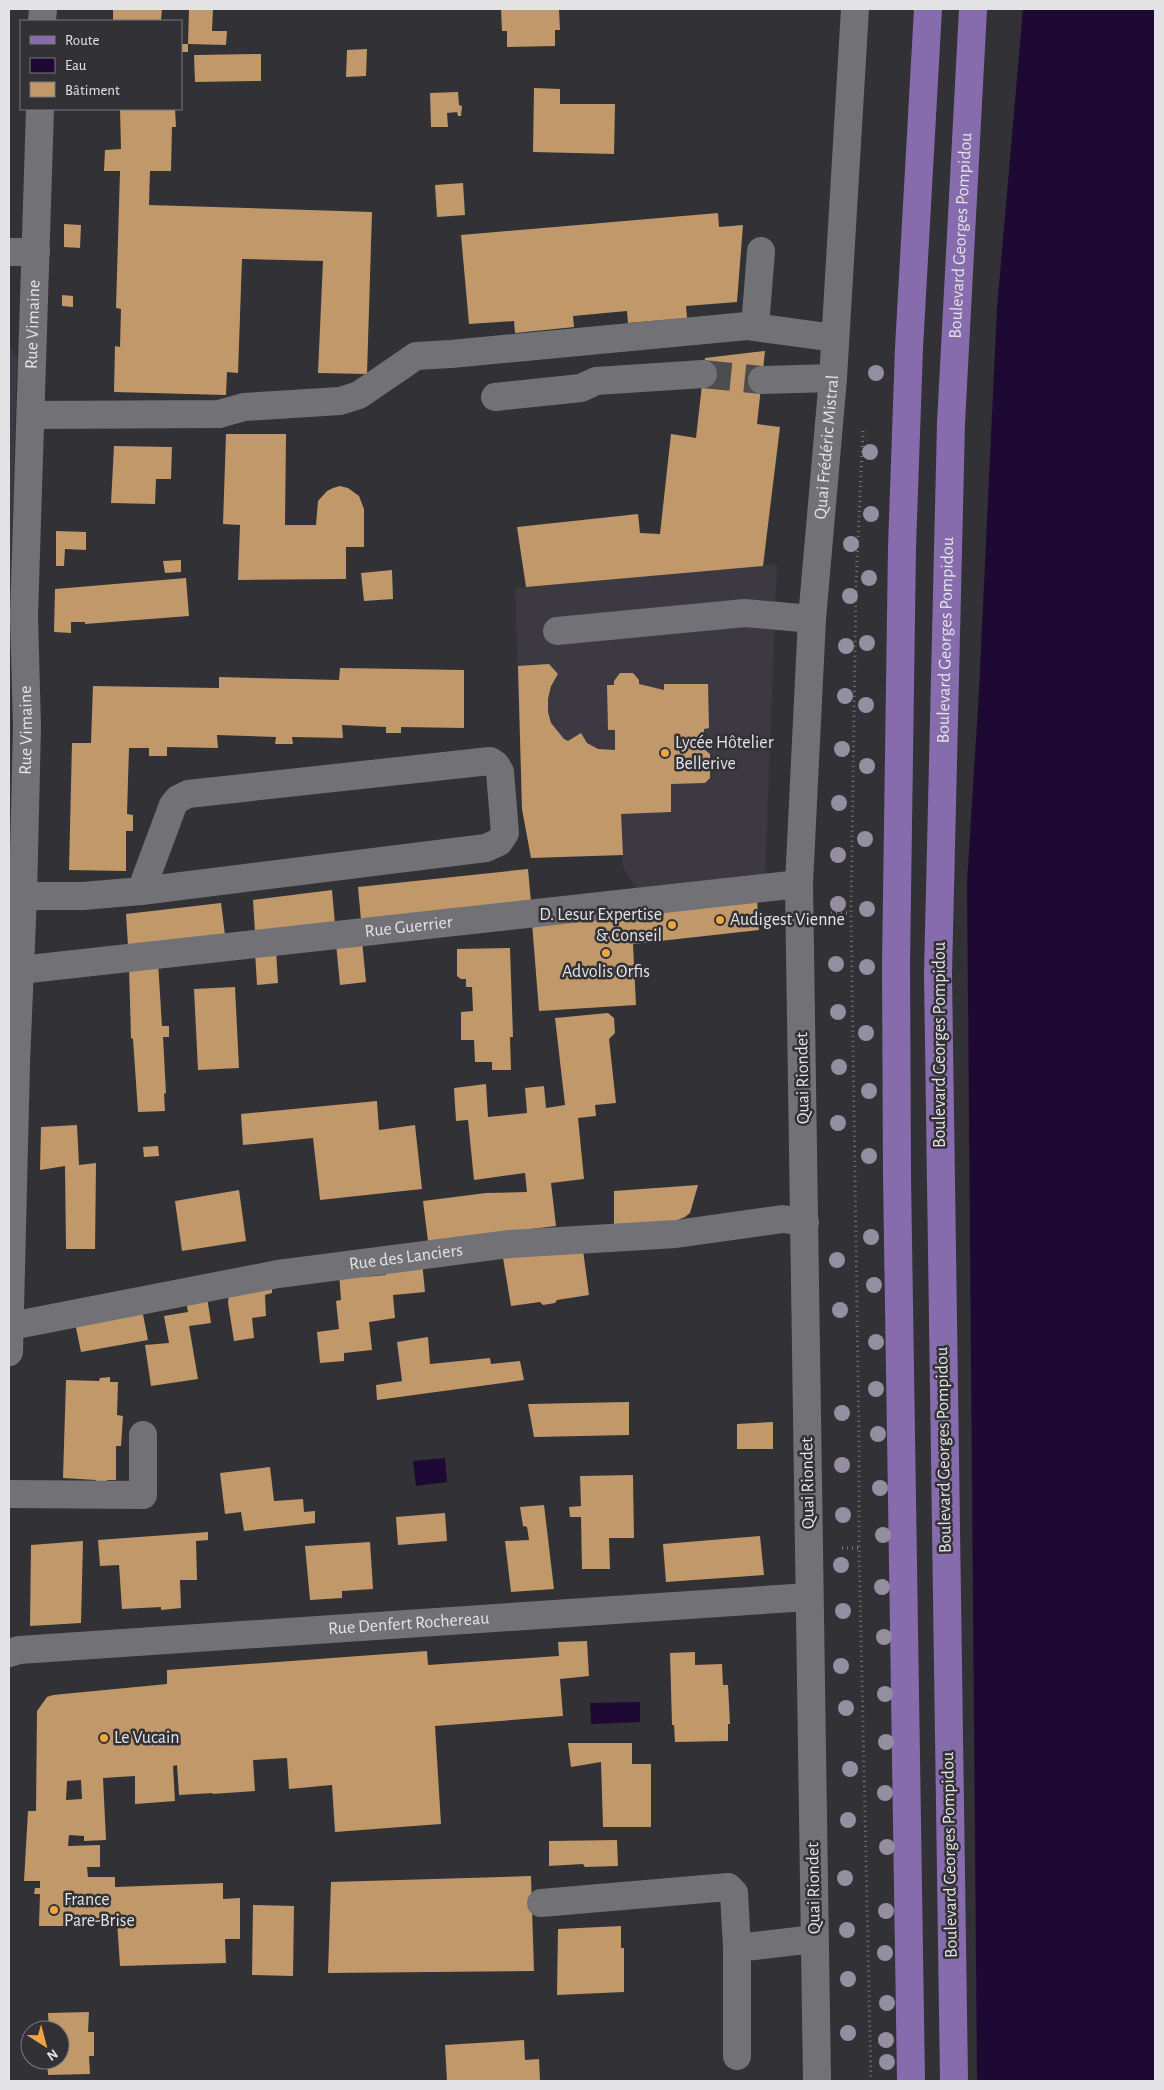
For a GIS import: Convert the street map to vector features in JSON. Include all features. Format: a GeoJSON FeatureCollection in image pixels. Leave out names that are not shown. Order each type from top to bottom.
{"type":"FeatureCollection","features":[{"type":"Feature","properties":{"kind":"main road"},"geometry":{"type":"LineString","coordinates":[[911,2081],[896,965],[902,547],[909,348],[928,9]]}},
{"type":"Feature","properties":{"kind":"main road","name":"Boulevard Georges Pompidou"},"geometry":{"type":"LineString","coordinates":[[954,2081],[938,974],[951,424],[972,9]]}},
{"type":"Feature","properties":{"kind":"street","name":"Quai Frédéric Mistral"},"geometry":{"type":"LineString","coordinates":[[799,884],[812,619],[833,378],[855,9]]}},
{"type":"Feature","properties":{"kind":"street","name":"Rue Vimaine"},"geometry":{"type":"LineString","coordinates":[[10,1339],[16,1073],[24,896],[26,727],[24,616],[31,415],[21,308],[36,252],[40,110]]}},
{"type":"Feature","properties":{"kind":"street"},"geometry":{"type":"LineString","coordinates":[[755,327],[762,251]]}},
{"type":"Feature","properties":{"kind":"street"},"geometry":{"type":"LineString","coordinates":[[9,252],[36,252]]}},
{"type":"Feature","properties":{"kind":"street"},"geometry":{"type":"LineString","coordinates":[[31,415],[219,414],[244,407],[340,401],[359,395],[416,356],[755,327],[835,338]]}},
{"type":"Feature","properties":{"kind":"street"},"geometry":{"type":"LineString","coordinates":[[495,397],[581,388],[596,381],[704,374]]}},
{"type":"Feature","properties":{"kind":"street"},"geometry":{"type":"LineString","coordinates":[[762,380],[833,378]]}},
{"type":"Feature","properties":{"kind":"street"},"geometry":{"type":"LineString","coordinates":[[557,631],[745,613],[812,619]]}},
{"type":"Feature","properties":{"kind":"street"},"geometry":{"type":"LineString","coordinates":[[24,896],[83,896],[141,891],[486,848],[499,842],[505,833],[500,772],[496,765],[490,762],[188,794],[178,798],[173,805],[141,891]]}},
{"type":"Feature","properties":{"kind":"street","name":"Rue Guerrier"},"geometry":{"type":"LineString","coordinates":[[20,970],[799,884]]}},
{"type":"Feature","properties":{"kind":"street","name":"Quai Riondet"},"geometry":{"type":"LineString","coordinates":[[799,884],[805,1222],[808,1597],[817,2081]]}},
{"type":"Feature","properties":{"kind":"street","name":"Rue des Lanciers"},"geometry":{"type":"LineString","coordinates":[[10,1339],[278,1274],[490,1246],[676,1234],[783,1219],[805,1222]]}},
{"type":"Feature","properties":{"kind":"street"},"geometry":{"type":"LineString","coordinates":[[9,1494],[143,1496],[143,1436]]}},
{"type":"Feature","properties":{"kind":"street","name":"Rue Denfert Rochereau"},"geometry":{"type":"LineString","coordinates":[[9,1653],[20,1650],[808,1597]]}},
{"type":"Feature","properties":{"kind":"street"},"geometry":{"type":"LineString","coordinates":[[541,1903],[728,1887],[734,1893],[737,1948],[737,2056]]}},
{"type":"Feature","properties":{"kind":"street"},"geometry":{"type":"LineString","coordinates":[[737,1948],[814,1939]]}},
{"type":"Feature","properties":{"kind":"shaded area"},"geometry":{"type":"Polygon","coordinates":[[[9,345],[17,358],[9,623],[9,345]]]}},
{"type":"Feature","properties":{"kind":"shaded area"},"geometry":{"type":"Polygon","coordinates":[[[777,564],[765,877],[637,890],[622,865],[622,855],[531,858],[522,809],[515,588],[777,564]]]}},
{"type":"Feature","properties":{"kind":"water"},"geometry":{"type":"Polygon","coordinates":[[[1023,9],[1155,9],[1155,2081],[977,2081],[967,883],[979,691],[997,308],[1023,9]]]}},
{"type":"Feature","properties":{"kind":"water"},"geometry":{"type":"Polygon","coordinates":[[[445,1458],[447,1482],[416,1486],[413,1461],[445,1458]]]}},
{"type":"Feature","properties":{"kind":"water"},"geometry":{"type":"Polygon","coordinates":[[[640,1702],[640,1722],[591,1724],[590,1703],[640,1702]]]}},
{"type":"Feature","properties":{"kind":"building"},"geometry":{"type":"Polygon","coordinates":[[[113,9],[162,9],[161,20],[113,20],[113,9]]]}},
{"type":"Feature","properties":{"kind":"building"},"geometry":{"type":"Polygon","coordinates":[[[189,9],[213,9],[212,31],[227,31],[226,45],[188,44],[189,9]]]}},
{"type":"Feature","properties":{"kind":"building"},"geometry":{"type":"Polygon","coordinates":[[[501,9],[559,9],[560,30],[555,30],[555,46],[507,47],[507,31],[502,31],[501,9]]]}},
{"type":"Feature","properties":{"kind":"building"},"geometry":{"type":"Polygon","coordinates":[[[182,44],[188,44],[188,52],[182,52],[182,44]]]}},
{"type":"Feature","properties":{"kind":"building"},"geometry":{"type":"Polygon","coordinates":[[[367,49],[366,76],[346,77],[347,50],[367,49]]]}},
{"type":"Feature","properties":{"kind":"building"},"geometry":{"type":"Polygon","coordinates":[[[261,54],[261,81],[195,82],[194,55],[261,54]]]}},
{"type":"Feature","properties":{"kind":"building"},"geometry":{"type":"Polygon","coordinates":[[[534,88],[560,89],[560,104],[615,104],[614,154],[533,152],[534,88]]]}},
{"type":"Feature","properties":{"kind":"building"},"geometry":{"type":"Polygon","coordinates":[[[458,92],[459,105],[462,106],[461,116],[458,116],[457,112],[447,113],[448,127],[431,127],[430,93],[458,92]]]}},
{"type":"Feature","properties":{"kind":"building"},"geometry":{"type":"Polygon","coordinates":[[[120,110],[175,110],[176,127],[172,127],[171,171],[150,171],[149,205],[372,212],[367,374],[318,373],[323,261],[242,259],[238,373],[227,372],[226,395],[114,392],[115,346],[120,347],[121,309],[116,308],[120,171],[104,171],[105,150],[121,149],[120,110]]]}},
{"type":"Feature","properties":{"kind":"building"},"geometry":{"type":"Polygon","coordinates":[[[463,183],[465,215],[437,217],[435,185],[463,183]]]}},
{"type":"Feature","properties":{"kind":"building"},"geometry":{"type":"Polygon","coordinates":[[[718,213],[719,227],[743,225],[737,302],[686,306],[687,318],[628,323],[627,311],[573,316],[574,327],[515,333],[514,321],[469,324],[461,235],[718,213]]]}},
{"type":"Feature","properties":{"kind":"building"},"geometry":{"type":"Polygon","coordinates":[[[64,224],[81,225],[80,248],[64,247],[64,224]]]}},
{"type":"Feature","properties":{"kind":"building"},"geometry":{"type":"Polygon","coordinates":[[[62,295],[73,296],[73,307],[62,306],[62,295]]]}},
{"type":"Feature","properties":{"kind":"building"},"geometry":{"type":"Polygon","coordinates":[[[765,351],[757,424],[780,427],[763,566],[526,587],[517,527],[638,514],[640,533],[660,534],[671,434],[696,438],[705,358],[765,351]]]}},
{"type":"Feature","properties":{"kind":"building"},"geometry":{"type":"Polygon","coordinates":[[[226,434],[286,434],[285,525],[316,525],[318,501],[327,491],[333,488],[340,486],[348,488],[359,496],[364,509],[364,547],[346,547],[346,579],[238,580],[240,525],[223,524],[226,434]]]}},
{"type":"Feature","properties":{"kind":"building"},"geometry":{"type":"Polygon","coordinates":[[[114,446],[172,447],[171,479],[156,479],[155,504],[111,503],[114,446]]]}},
{"type":"Feature","properties":{"kind":"building"},"geometry":{"type":"Polygon","coordinates":[[[56,531],[86,532],[86,550],[65,549],[64,566],[56,566],[56,531]]]}},
{"type":"Feature","properties":{"kind":"building"},"geometry":{"type":"Polygon","coordinates":[[[181,560],[181,572],[165,573],[163,561],[181,560]]]}},
{"type":"Feature","properties":{"kind":"building"},"geometry":{"type":"Polygon","coordinates":[[[392,570],[393,599],[364,601],[361,573],[392,570]]]}},
{"type":"Feature","properties":{"kind":"building"},"geometry":{"type":"Polygon","coordinates":[[[186,578],[189,616],[85,624],[85,622],[71,622],[71,633],[54,632],[55,589],[186,578]]]}},
{"type":"Feature","properties":{"kind":"building"},"geometry":{"type":"Polygon","coordinates":[[[549,664],[558,674],[551,686],[548,699],[548,712],[551,723],[564,739],[568,741],[581,733],[587,743],[598,749],[615,750],[615,730],[608,730],[607,685],[614,685],[614,681],[620,673],[633,673],[639,680],[639,684],[664,690],[664,684],[708,684],[709,728],[704,729],[704,749],[710,754],[710,778],[705,783],[671,784],[671,812],[621,814],[623,855],[531,858],[522,809],[518,666],[549,664]]]}},
{"type":"Feature","properties":{"kind":"building"},"geometry":{"type":"Polygon","coordinates":[[[340,668],[464,670],[464,728],[401,727],[401,733],[386,733],[386,727],[342,725],[343,738],[292,737],[293,744],[275,744],[276,737],[217,735],[218,748],[167,747],[167,756],[149,756],[149,748],[129,748],[127,814],[133,815],[133,831],[126,831],[126,871],[69,870],[72,743],[91,743],[93,686],[219,688],[219,677],[339,680],[340,668]]]}},
{"type":"Feature","properties":{"kind":"building"},"geometry":{"type":"Polygon","coordinates":[[[528,869],[531,902],[361,920],[358,887],[528,869]]]}},
{"type":"Feature","properties":{"kind":"building"},"geometry":{"type":"Polygon","coordinates":[[[332,890],[335,924],[255,932],[253,900],[332,890]]]}},
{"type":"Feature","properties":{"kind":"building"},"geometry":{"type":"Polygon","coordinates":[[[757,899],[759,930],[633,944],[636,1005],[539,1011],[532,923],[757,899]]]}},
{"type":"Feature","properties":{"kind":"building"},"geometry":{"type":"Polygon","coordinates":[[[221,903],[225,935],[128,946],[126,914],[221,903]]]}},
{"type":"Feature","properties":{"kind":"building"},"geometry":{"type":"Polygon","coordinates":[[[362,940],[366,982],[340,985],[336,943],[362,940]]]}},
{"type":"Feature","properties":{"kind":"building"},"geometry":{"type":"Polygon","coordinates":[[[510,948],[513,1037],[510,1037],[511,1070],[492,1070],[492,1062],[475,1062],[474,1040],[461,1040],[461,1012],[473,1011],[472,987],[466,987],[466,979],[461,979],[457,976],[457,949],[510,948]]]}},
{"type":"Feature","properties":{"kind":"building"},"geometry":{"type":"Polygon","coordinates":[[[276,950],[278,983],[257,985],[255,952],[276,950]]]}},
{"type":"Feature","properties":{"kind":"building"},"geometry":{"type":"Polygon","coordinates":[[[158,962],[162,1026],[169,1026],[169,1037],[163,1037],[165,1111],[138,1112],[133,1039],[131,1038],[129,966],[158,962]]]}},
{"type":"Feature","properties":{"kind":"building"},"geometry":{"type":"Polygon","coordinates":[[[235,987],[239,1068],[198,1070],[194,989],[235,987]]]}},
{"type":"Feature","properties":{"kind":"building"},"geometry":{"type":"Polygon","coordinates":[[[608,1013],[614,1018],[615,1033],[609,1039],[616,1103],[595,1105],[596,1116],[578,1118],[584,1179],[551,1183],[556,1226],[428,1241],[423,1201],[486,1193],[527,1192],[525,1173],[474,1180],[468,1120],[456,1121],[454,1088],[486,1084],[488,1117],[527,1113],[525,1088],[544,1086],[546,1108],[565,1105],[555,1018],[608,1013]]]}},
{"type":"Feature","properties":{"kind":"building"},"geometry":{"type":"Polygon","coordinates":[[[377,1101],[379,1130],[415,1125],[422,1189],[320,1200],[313,1138],[243,1145],[241,1114],[377,1101]]]}},
{"type":"Feature","properties":{"kind":"building"},"geometry":{"type":"Polygon","coordinates":[[[77,1125],[79,1165],[96,1163],[95,1249],[66,1249],[65,1166],[40,1170],[41,1127],[77,1125]]]}},
{"type":"Feature","properties":{"kind":"building"},"geometry":{"type":"Polygon","coordinates":[[[158,1146],[159,1156],[144,1157],[143,1147],[158,1146]]]}},
{"type":"Feature","properties":{"kind":"building"},"geometry":{"type":"Polygon","coordinates":[[[698,1185],[690,1213],[685,1217],[675,1221],[614,1227],[614,1191],[698,1185]]]}},
{"type":"Feature","properties":{"kind":"building"},"geometry":{"type":"Polygon","coordinates":[[[239,1190],[246,1241],[182,1251],[175,1201],[239,1190]]]}},
{"type":"Feature","properties":{"kind":"building"},"geometry":{"type":"Polygon","coordinates":[[[583,1250],[589,1295],[557,1300],[555,1303],[543,1305],[540,1302],[511,1306],[503,1258],[583,1250]]]}},
{"type":"Feature","properties":{"kind":"building"},"geometry":{"type":"Polygon","coordinates":[[[422,1261],[425,1292],[393,1295],[395,1318],[369,1322],[372,1350],[344,1353],[344,1361],[320,1363],[317,1332],[339,1329],[336,1301],[341,1300],[339,1273],[363,1270],[364,1277],[385,1275],[390,1270],[422,1261]]]}},
{"type":"Feature","properties":{"kind":"building"},"geometry":{"type":"Polygon","coordinates":[[[272,1285],[272,1293],[265,1295],[266,1316],[252,1318],[254,1338],[234,1341],[228,1303],[229,1293],[272,1285]]]}},
{"type":"Feature","properties":{"kind":"building"},"geometry":{"type":"Polygon","coordinates":[[[207,1297],[211,1323],[189,1326],[198,1379],[151,1386],[145,1345],[169,1343],[164,1316],[188,1312],[186,1301],[207,1297]]]}},
{"type":"Feature","properties":{"kind":"building"},"geometry":{"type":"Polygon","coordinates":[[[142,1309],[148,1340],[81,1352],[75,1323],[142,1309]]]}},
{"type":"Feature","properties":{"kind":"building"},"geometry":{"type":"Polygon","coordinates":[[[428,1337],[430,1364],[490,1358],[491,1364],[520,1361],[524,1380],[377,1400],[376,1385],[402,1381],[397,1342],[428,1337]]]}},
{"type":"Feature","properties":{"kind":"building"},"geometry":{"type":"Polygon","coordinates":[[[110,1377],[110,1382],[118,1382],[117,1415],[123,1416],[121,1446],[116,1446],[116,1480],[107,1480],[107,1484],[96,1484],[96,1480],[63,1478],[66,1380],[99,1381],[100,1378],[110,1377]]]}},
{"type":"Feature","properties":{"kind":"building"},"geometry":{"type":"Polygon","coordinates":[[[629,1402],[629,1435],[534,1437],[528,1404],[629,1402]]]}},
{"type":"Feature","properties":{"kind":"building"},"geometry":{"type":"Polygon","coordinates":[[[773,1422],[773,1449],[737,1449],[737,1424],[773,1422]]]}},
{"type":"Feature","properties":{"kind":"building"},"geometry":{"type":"Polygon","coordinates":[[[270,1467],[274,1501],[303,1499],[304,1512],[315,1511],[315,1523],[244,1531],[241,1512],[225,1514],[220,1473],[270,1467]]]}},
{"type":"Feature","properties":{"kind":"building"},"geometry":{"type":"Polygon","coordinates":[[[633,1475],[634,1538],[609,1538],[610,1569],[582,1569],[581,1517],[570,1517],[569,1507],[581,1506],[580,1476],[633,1475]]]}},
{"type":"Feature","properties":{"kind":"building"},"geometry":{"type":"Polygon","coordinates":[[[544,1505],[554,1589],[511,1592],[505,1541],[529,1540],[527,1527],[523,1526],[520,1507],[544,1505]]]}},
{"type":"Feature","properties":{"kind":"building"},"geometry":{"type":"Polygon","coordinates":[[[445,1513],[447,1541],[398,1545],[396,1517],[445,1513]]]}},
{"type":"Feature","properties":{"kind":"building"},"geometry":{"type":"Polygon","coordinates":[[[208,1532],[208,1540],[196,1541],[197,1580],[180,1580],[181,1608],[161,1610],[161,1607],[122,1609],[119,1565],[100,1566],[98,1540],[208,1532]]]}},
{"type":"Feature","properties":{"kind":"building"},"geometry":{"type":"Polygon","coordinates":[[[760,1536],[764,1575],[666,1582],[663,1544],[760,1536]]]}},
{"type":"Feature","properties":{"kind":"building"},"geometry":{"type":"Polygon","coordinates":[[[83,1541],[81,1623],[30,1626],[31,1545],[83,1541]]]}},
{"type":"Feature","properties":{"kind":"building"},"geometry":{"type":"Polygon","coordinates":[[[370,1542],[373,1589],[342,1591],[342,1598],[310,1600],[305,1546],[370,1542]]]}},
{"type":"Feature","properties":{"kind":"building"},"geometry":{"type":"Polygon","coordinates":[[[587,1641],[589,1676],[560,1679],[563,1716],[435,1726],[441,1824],[335,1832],[332,1785],[289,1789],[287,1758],[253,1760],[255,1791],[179,1795],[177,1765],[173,1766],[175,1801],[135,1804],[135,1776],[103,1778],[106,1840],[84,1841],[84,1836],[69,1835],[68,1846],[100,1845],[100,1867],[87,1867],[88,1877],[115,1877],[115,1887],[223,1883],[223,1899],[240,1898],[240,1939],[225,1939],[226,1963],[120,1966],[117,1921],[69,1922],[69,1926],[39,1926],[40,1894],[34,1894],[35,1888],[40,1888],[40,1881],[24,1881],[28,1811],[36,1811],[37,1711],[47,1697],[167,1684],[167,1670],[427,1651],[428,1665],[559,1656],[558,1642],[587,1641]],[[81,1780],[67,1781],[66,1800],[82,1799],[81,1780]]]}},
{"type":"Feature","properties":{"kind":"building"},"geometry":{"type":"Polygon","coordinates":[[[695,1652],[695,1665],[722,1664],[723,1685],[728,1685],[730,1724],[728,1724],[728,1741],[675,1742],[674,1725],[672,1725],[670,1653],[695,1652]]]}},
{"type":"Feature","properties":{"kind":"building"},"geometry":{"type":"Polygon","coordinates":[[[568,1743],[632,1743],[632,1764],[651,1764],[651,1827],[603,1827],[601,1762],[571,1767],[568,1743]]]}},
{"type":"Feature","properties":{"kind":"building"},"geometry":{"type":"Polygon","coordinates":[[[617,1840],[618,1866],[585,1867],[583,1864],[549,1866],[549,1841],[617,1840]]]}},
{"type":"Feature","properties":{"kind":"building"},"geometry":{"type":"Polygon","coordinates":[[[531,1876],[534,1971],[328,1973],[331,1882],[531,1876]]]}},
{"type":"Feature","properties":{"kind":"building"},"geometry":{"type":"Polygon","coordinates":[[[253,1905],[294,1906],[293,1976],[252,1975],[253,1905]]]}},
{"type":"Feature","properties":{"kind":"building"},"geometry":{"type":"Polygon","coordinates":[[[621,1926],[621,1948],[624,1948],[624,1992],[557,1995],[558,1929],[621,1926]]]}},
{"type":"Feature","properties":{"kind":"building"},"geometry":{"type":"Polygon","coordinates":[[[89,2012],[88,2032],[94,2032],[94,2056],[89,2056],[90,2074],[48,2075],[48,2070],[70,2070],[70,2020],[48,2020],[48,2013],[89,2012]]]}},
{"type":"Feature","properties":{"kind":"building"},"geometry":{"type":"Polygon","coordinates":[[[524,2040],[525,2060],[539,2059],[540,2081],[447,2081],[445,2045],[524,2040]]]}},
{"type":"Feature","properties":{"kind":"tunnel"},"geometry":{"type":"LineString","coordinates":[[703,374],[762,380]]}},
{"type":"Feature","properties":{"kind":"place","name":"Lycée Hôtelier Bellerive"},"geometry":{"type":"Point","coordinates":[665,753]}},
{"type":"Feature","properties":{"kind":"place","name":"Audigest Vienne"},"geometry":{"type":"Point","coordinates":[720,920]}},
{"type":"Feature","properties":{"kind":"place","name":"D. Lesur Expertise & Conseil"},"geometry":{"type":"Point","coordinates":[672,925]}},
{"type":"Feature","properties":{"kind":"place","name":"Advolis Orfis"},"geometry":{"type":"Point","coordinates":[606,953]}},
{"type":"Feature","properties":{"kind":"place","name":"Le Vucain"},"geometry":{"type":"Point","coordinates":[104,1738]}},
{"type":"Feature","properties":{"kind":"place","name":"France Pare-Brise"},"geometry":{"type":"Point","coordinates":[54,1910]}}]}
